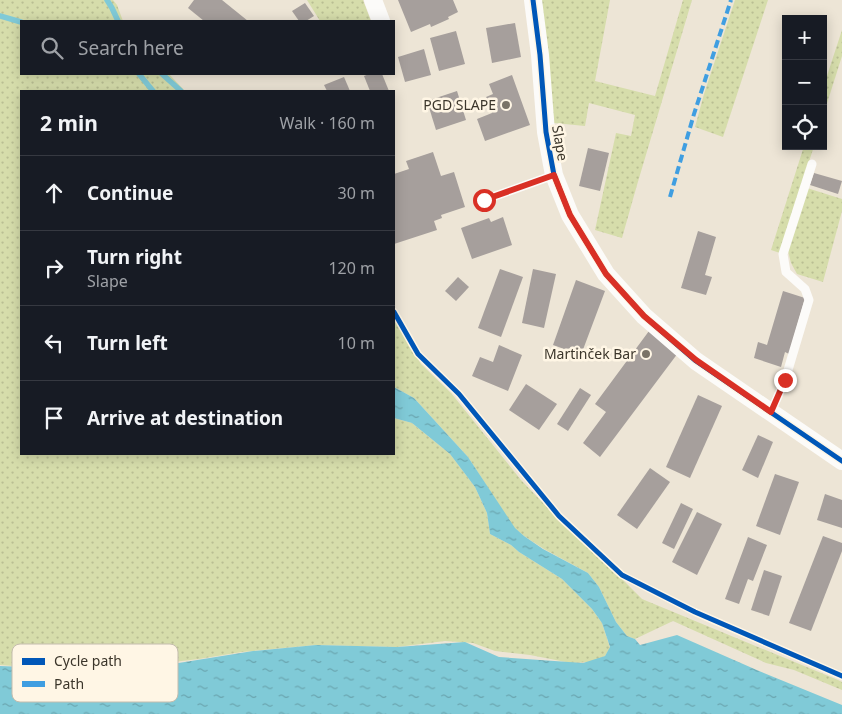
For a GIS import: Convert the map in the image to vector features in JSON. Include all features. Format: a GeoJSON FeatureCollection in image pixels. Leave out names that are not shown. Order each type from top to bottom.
{"type":"FeatureCollection","features":[{"type":"Feature","properties":{"kind":"street"},"geometry":{"type":"LineString","coordinates":[[373,0],[381,20]]}},
{"type":"Feature","properties":{"kind":"street","name":"Slape"},"geometry":{"type":"LineString","coordinates":[[533,0],[540,55],[546,132],[554,175],[570,215],[606,274],[644,316],[696,360],[842,461]]}},
{"type":"Feature","properties":{"kind":"lane"},"geometry":{"type":"LineString","coordinates":[[771,412],[785,380],[809,300],[805,289],[786,272],[783,254],[812,164]]}},
{"type":"Feature","properties":{"kind":"lane"},"geometry":{"type":"LineString","coordinates":[[484,200],[554,175]]}},
{"type":"Feature","properties":{"kind":"green space"},"geometry":{"type":"Polygon","coordinates":[[[0,0],[113,0],[123,20],[20,20],[20,75],[170,75],[184,90],[20,90],[20,455],[395,455],[395,418],[412,423],[450,454],[475,487],[487,513],[490,534],[511,545],[562,579],[592,609],[602,623],[610,648],[605,656],[592,662],[571,663],[530,655],[495,651],[473,643],[445,641],[397,647],[316,645],[242,652],[178,661],[178,644],[12,644],[12,666],[0,665],[0,0]]]}},
{"type":"Feature","properties":{"kind":"green space"},"geometry":{"type":"Polygon","coordinates":[[[307,0],[363,0],[371,20],[319,20],[307,0]]]}},
{"type":"Feature","properties":{"kind":"green space"},"geometry":{"type":"Polygon","coordinates":[[[540,0],[610,0],[595,81],[655,96],[683,0],[692,0],[622,238],[595,230],[616,133],[631,136],[635,115],[589,103],[585,126],[554,123],[540,0]]]}},
{"type":"Feature","properties":{"kind":"green space"},"geometry":{"type":"Polygon","coordinates":[[[735,0],[768,0],[723,137],[695,127],[735,0]]]}},
{"type":"Feature","properties":{"kind":"green space"},"geometry":{"type":"Polygon","coordinates":[[[842,30],[842,56],[827,103],[827,76],[842,30]]]}},
{"type":"Feature","properties":{"kind":"green space"},"geometry":{"type":"Polygon","coordinates":[[[803,150],[813,150],[780,253],[771,250],[803,150]]]}},
{"type":"Feature","properties":{"kind":"green space"},"geometry":{"type":"Polygon","coordinates":[[[807,188],[842,199],[842,211],[823,282],[797,274],[791,263],[788,251],[807,188]]]}},
{"type":"Feature","properties":{"kind":"green space"},"geometry":{"type":"Polygon","coordinates":[[[395,322],[421,364],[451,393],[521,480],[565,526],[642,599],[838,680],[842,682],[842,690],[794,670],[766,663],[673,621],[635,639],[627,636],[616,622],[599,587],[588,573],[544,549],[514,528],[468,457],[414,398],[395,388],[395,322]]]}},
{"type":"Feature","properties":{"kind":"water"},"geometry":{"type":"Polygon","coordinates":[[[395,388],[414,398],[468,457],[515,528],[543,549],[588,573],[599,587],[616,622],[627,636],[635,639],[640,645],[677,635],[842,705],[842,714],[0,714],[0,666],[12,666],[12,702],[178,702],[178,663],[253,651],[316,645],[397,647],[465,642],[499,657],[583,663],[605,656],[610,647],[602,623],[592,609],[562,579],[511,545],[490,534],[487,513],[475,487],[450,454],[412,423],[395,418],[395,388]]]}},
{"type":"Feature","properties":{"kind":"building"},"geometry":{"type":"Polygon","coordinates":[[[194,0],[222,0],[247,20],[203,20],[188,8],[194,0]]]}},
{"type":"Feature","properties":{"kind":"building"},"geometry":{"type":"Polygon","coordinates":[[[398,0],[453,0],[458,12],[448,17],[449,19],[431,27],[430,24],[411,32],[398,0]]]}},
{"type":"Feature","properties":{"kind":"building"},"geometry":{"type":"Polygon","coordinates":[[[305,3],[314,16],[308,20],[298,20],[292,11],[305,3]]]}},
{"type":"Feature","properties":{"kind":"building"},"geometry":{"type":"Polygon","coordinates":[[[515,23],[521,57],[492,63],[486,28],[515,23]]]}},
{"type":"Feature","properties":{"kind":"building"},"geometry":{"type":"Polygon","coordinates":[[[456,31],[465,64],[439,71],[430,38],[456,31]]]}},
{"type":"Feature","properties":{"kind":"building"},"geometry":{"type":"Polygon","coordinates":[[[424,49],[431,75],[405,82],[398,57],[424,49]]]}},
{"type":"Feature","properties":{"kind":"building"},"geometry":{"type":"Polygon","coordinates":[[[382,75],[389,90],[370,90],[364,76],[382,75]]]}},
{"type":"Feature","properties":{"kind":"building","name":"PGD SLAPE"},"geometry":{"type":"Polygon","coordinates":[[[512,75],[530,125],[485,141],[477,119],[492,113],[486,97],[493,94],[489,84],[512,75]]]}},
{"type":"Feature","properties":{"kind":"building"},"geometry":{"type":"Polygon","coordinates":[[[344,77],[350,90],[326,90],[324,85],[344,77]]]}},
{"type":"Feature","properties":{"kind":"building"},"geometry":{"type":"Polygon","coordinates":[[[457,91],[466,120],[436,130],[427,101],[457,91]]]}},
{"type":"Feature","properties":{"kind":"building"},"geometry":{"type":"Polygon","coordinates":[[[588,148],[609,153],[600,191],[579,186],[588,148]]]}},
{"type":"Feature","properties":{"kind":"building"},"geometry":{"type":"Polygon","coordinates":[[[433,152],[441,176],[454,172],[465,207],[441,215],[442,218],[434,221],[437,230],[395,244],[395,174],[409,169],[406,161],[433,152]]]}},
{"type":"Feature","properties":{"kind":"building"},"geometry":{"type":"Polygon","coordinates":[[[814,173],[842,181],[838,194],[810,185],[814,173]]]}},
{"type":"Feature","properties":{"kind":"building"},"geometry":{"type":"Polygon","coordinates":[[[503,217],[512,245],[472,259],[461,228],[489,218],[491,222],[503,217]]]}},
{"type":"Feature","properties":{"kind":"building"},"geometry":{"type":"Polygon","coordinates":[[[698,231],[716,237],[705,275],[712,277],[706,295],[681,288],[698,231]]]}},
{"type":"Feature","properties":{"kind":"building"},"geometry":{"type":"Polygon","coordinates":[[[500,269],[523,277],[501,337],[478,328],[500,269]]]}},
{"type":"Feature","properties":{"kind":"building"},"geometry":{"type":"Polygon","coordinates":[[[533,269],[556,274],[544,328],[522,323],[533,269]]]}},
{"type":"Feature","properties":{"kind":"building"},"geometry":{"type":"Polygon","coordinates":[[[458,277],[469,287],[456,301],[445,291],[458,277]]]}},
{"type":"Feature","properties":{"kind":"building"},"geometry":{"type":"Polygon","coordinates":[[[576,280],[605,291],[581,355],[553,345],[576,280]]]}},
{"type":"Feature","properties":{"kind":"building"},"geometry":{"type":"Polygon","coordinates":[[[783,291],[805,298],[789,354],[785,352],[781,367],[754,358],[758,342],[767,345],[783,291]]]}},
{"type":"Feature","properties":{"kind":"building"},"geometry":{"type":"Polygon","coordinates":[[[649,331],[678,353],[600,457],[583,443],[606,412],[595,404],[649,331]]]}},
{"type":"Feature","properties":{"kind":"building"},"geometry":{"type":"Polygon","coordinates":[[[499,345],[522,355],[508,391],[472,376],[480,357],[493,362],[499,345]]]}},
{"type":"Feature","properties":{"kind":"building"},"geometry":{"type":"Polygon","coordinates":[[[526,384],[557,404],[539,430],[509,410],[526,384]]]}},
{"type":"Feature","properties":{"kind":"building"},"geometry":{"type":"Polygon","coordinates":[[[580,388],[591,395],[568,431],[557,424],[580,388]]]}},
{"type":"Feature","properties":{"kind":"building"},"geometry":{"type":"Polygon","coordinates":[[[698,395],[722,406],[690,478],[666,467],[698,395]]]}},
{"type":"Feature","properties":{"kind":"building"},"geometry":{"type":"Polygon","coordinates":[[[758,435],[773,442],[758,478],[742,470],[758,435]]]}},
{"type":"Feature","properties":{"kind":"building"},"geometry":{"type":"Polygon","coordinates":[[[650,468],[670,482],[637,529],[617,515],[650,468]]]}},
{"type":"Feature","properties":{"kind":"building"},"geometry":{"type":"Polygon","coordinates":[[[775,474],[799,482],[780,535],[756,526],[775,474]]]}},
{"type":"Feature","properties":{"kind":"building"},"geometry":{"type":"Polygon","coordinates":[[[825,494],[842,500],[842,528],[817,520],[825,494]]]}},
{"type":"Feature","properties":{"kind":"building"},"geometry":{"type":"Polygon","coordinates":[[[681,503],[693,509],[674,549],[662,543],[681,503]]]}},
{"type":"Feature","properties":{"kind":"building"},"geometry":{"type":"Polygon","coordinates":[[[697,512],[722,524],[697,575],[672,562],[697,512]]]}},
{"type":"Feature","properties":{"kind":"building"},"geometry":{"type":"Polygon","coordinates":[[[823,536],[842,543],[842,551],[811,631],[789,623],[823,536]]]}},
{"type":"Feature","properties":{"kind":"building"},"geometry":{"type":"Polygon","coordinates":[[[748,537],[767,545],[753,581],[748,579],[739,604],[725,599],[748,537]]]}},
{"type":"Feature","properties":{"kind":"building"},"geometry":{"type":"Polygon","coordinates":[[[764,570],[782,576],[769,616],[751,610],[764,570]]]}},
{"type":"Feature","properties":{"kind":"waterway"},"geometry":{"type":"LineString","coordinates":[[107,0],[118,20]]}},
{"type":"Feature","properties":{"kind":"waterway"},"geometry":{"type":"LineString","coordinates":[[0,16],[20,22]]}},
{"type":"Feature","properties":{"kind":"waterway"},"geometry":{"type":"LineString","coordinates":[[140,75],[152,90]]}},
{"type":"Feature","properties":{"kind":"waterway"},"geometry":{"type":"LineString","coordinates":[[163,75],[180,90]]}},
{"type":"Feature","properties":{"kind":"marked path"},"geometry":{"type":"LineString","coordinates":[[670,197],[694,114],[731,0]]}},
{"type":"Feature","properties":{"kind":"cycle path"},"geometry":{"type":"LineString","coordinates":[[533,0],[540,55],[546,132],[554,175],[570,215],[606,274],[644,316],[696,361],[842,461]]}},
{"type":"Feature","properties":{"kind":"cycle path"},"geometry":{"type":"LineString","coordinates":[[395,314],[418,354],[459,394],[559,516],[622,575],[695,612],[842,676]]}},
{"type":"Feature","properties":{"kind":"place","name":"PGD SLAPE"},"geometry":{"type":"Point","coordinates":[506,105]}},
{"type":"Feature","properties":{"kind":"place","name":"Martinček Bar"},"geometry":{"type":"Point","coordinates":[646,354]}},
{"type":"Feature","properties":{"kind":"route"},"geometry":{"type":"LineString","coordinates":[[484,200],[554,175],[570,215],[606,274],[644,316],[696,360],[771,412],[785,380]]}}]}
